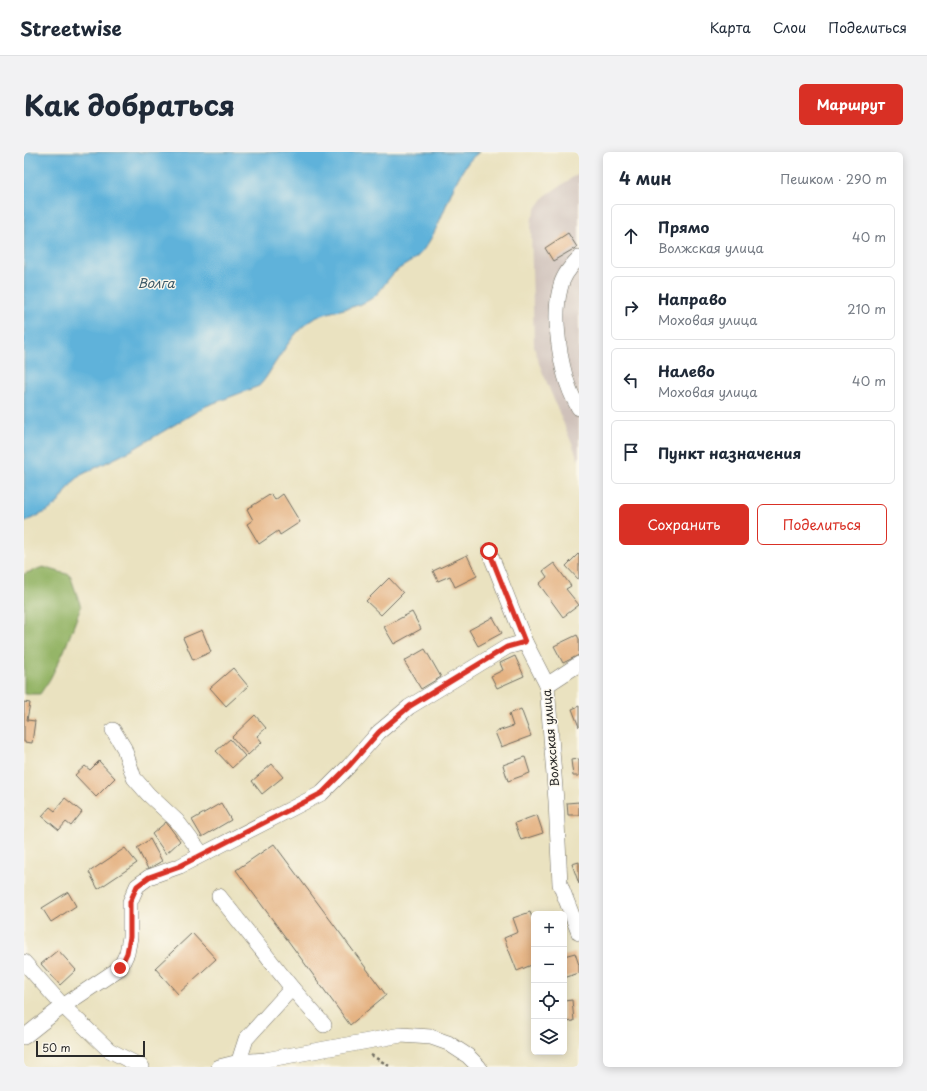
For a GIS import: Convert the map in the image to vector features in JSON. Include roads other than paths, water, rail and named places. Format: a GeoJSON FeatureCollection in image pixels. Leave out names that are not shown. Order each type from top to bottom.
{"type":"FeatureCollection","features":[{"type":"Feature","properties":{"kind":"street"},"geometry":{"type":"LineString","coordinates":[[579,258],[564,277],[560,288],[557,324],[561,358],[568,385],[579,408]]}},
{"type":"Feature","properties":{"kind":"street","name":"Волжская улица"},"geometry":{"type":"LineString","coordinates":[[489,551],[525,642],[547,685],[556,801],[560,884],[579,933]]}},
{"type":"Feature","properties":{"kind":"street"},"geometry":{"type":"LineString","coordinates":[[24,1036],[63,1006],[120,968],[127,953],[130,937],[130,902],[137,886],[149,877],[180,866],[322,793],[349,766],[379,732],[410,706],[507,647],[525,642]]}},
{"type":"Feature","properties":{"kind":"street"},"geometry":{"type":"LineString","coordinates":[[547,685],[579,664]]}},
{"type":"Feature","properties":{"kind":"street"},"geometry":{"type":"LineString","coordinates":[[113,730],[124,748],[134,778],[148,794],[177,821],[202,854]]}},
{"type":"Feature","properties":{"kind":"street"},"geometry":{"type":"LineString","coordinates":[[219,896],[292,988],[324,1025]]}},
{"type":"Feature","properties":{"kind":"street"},"geometry":{"type":"LineString","coordinates":[[24,962],[63,1006],[109,1050],[142,1067]]}},
{"type":"Feature","properties":{"kind":"street"},"geometry":{"type":"LineString","coordinates":[[238,1065],[246,1039],[292,988]]}},
{"type":"Feature","properties":{"kind":"street"},"geometry":{"type":"LineString","coordinates":[[219,1067],[238,1065],[401,1035],[431,1037],[448,1043],[468,1056],[479,1067]]}},
{"type":"Feature","properties":{"kind":"water","name":"Волга"},"geometry":{"type":"Polygon","coordinates":[[[24,152],[479,152],[461,173],[435,231],[427,244],[418,256],[394,273],[373,298],[361,304],[313,319],[302,327],[259,386],[206,406],[132,450],[81,475],[72,483],[59,502],[48,511],[24,522],[24,152]]]}}]}
